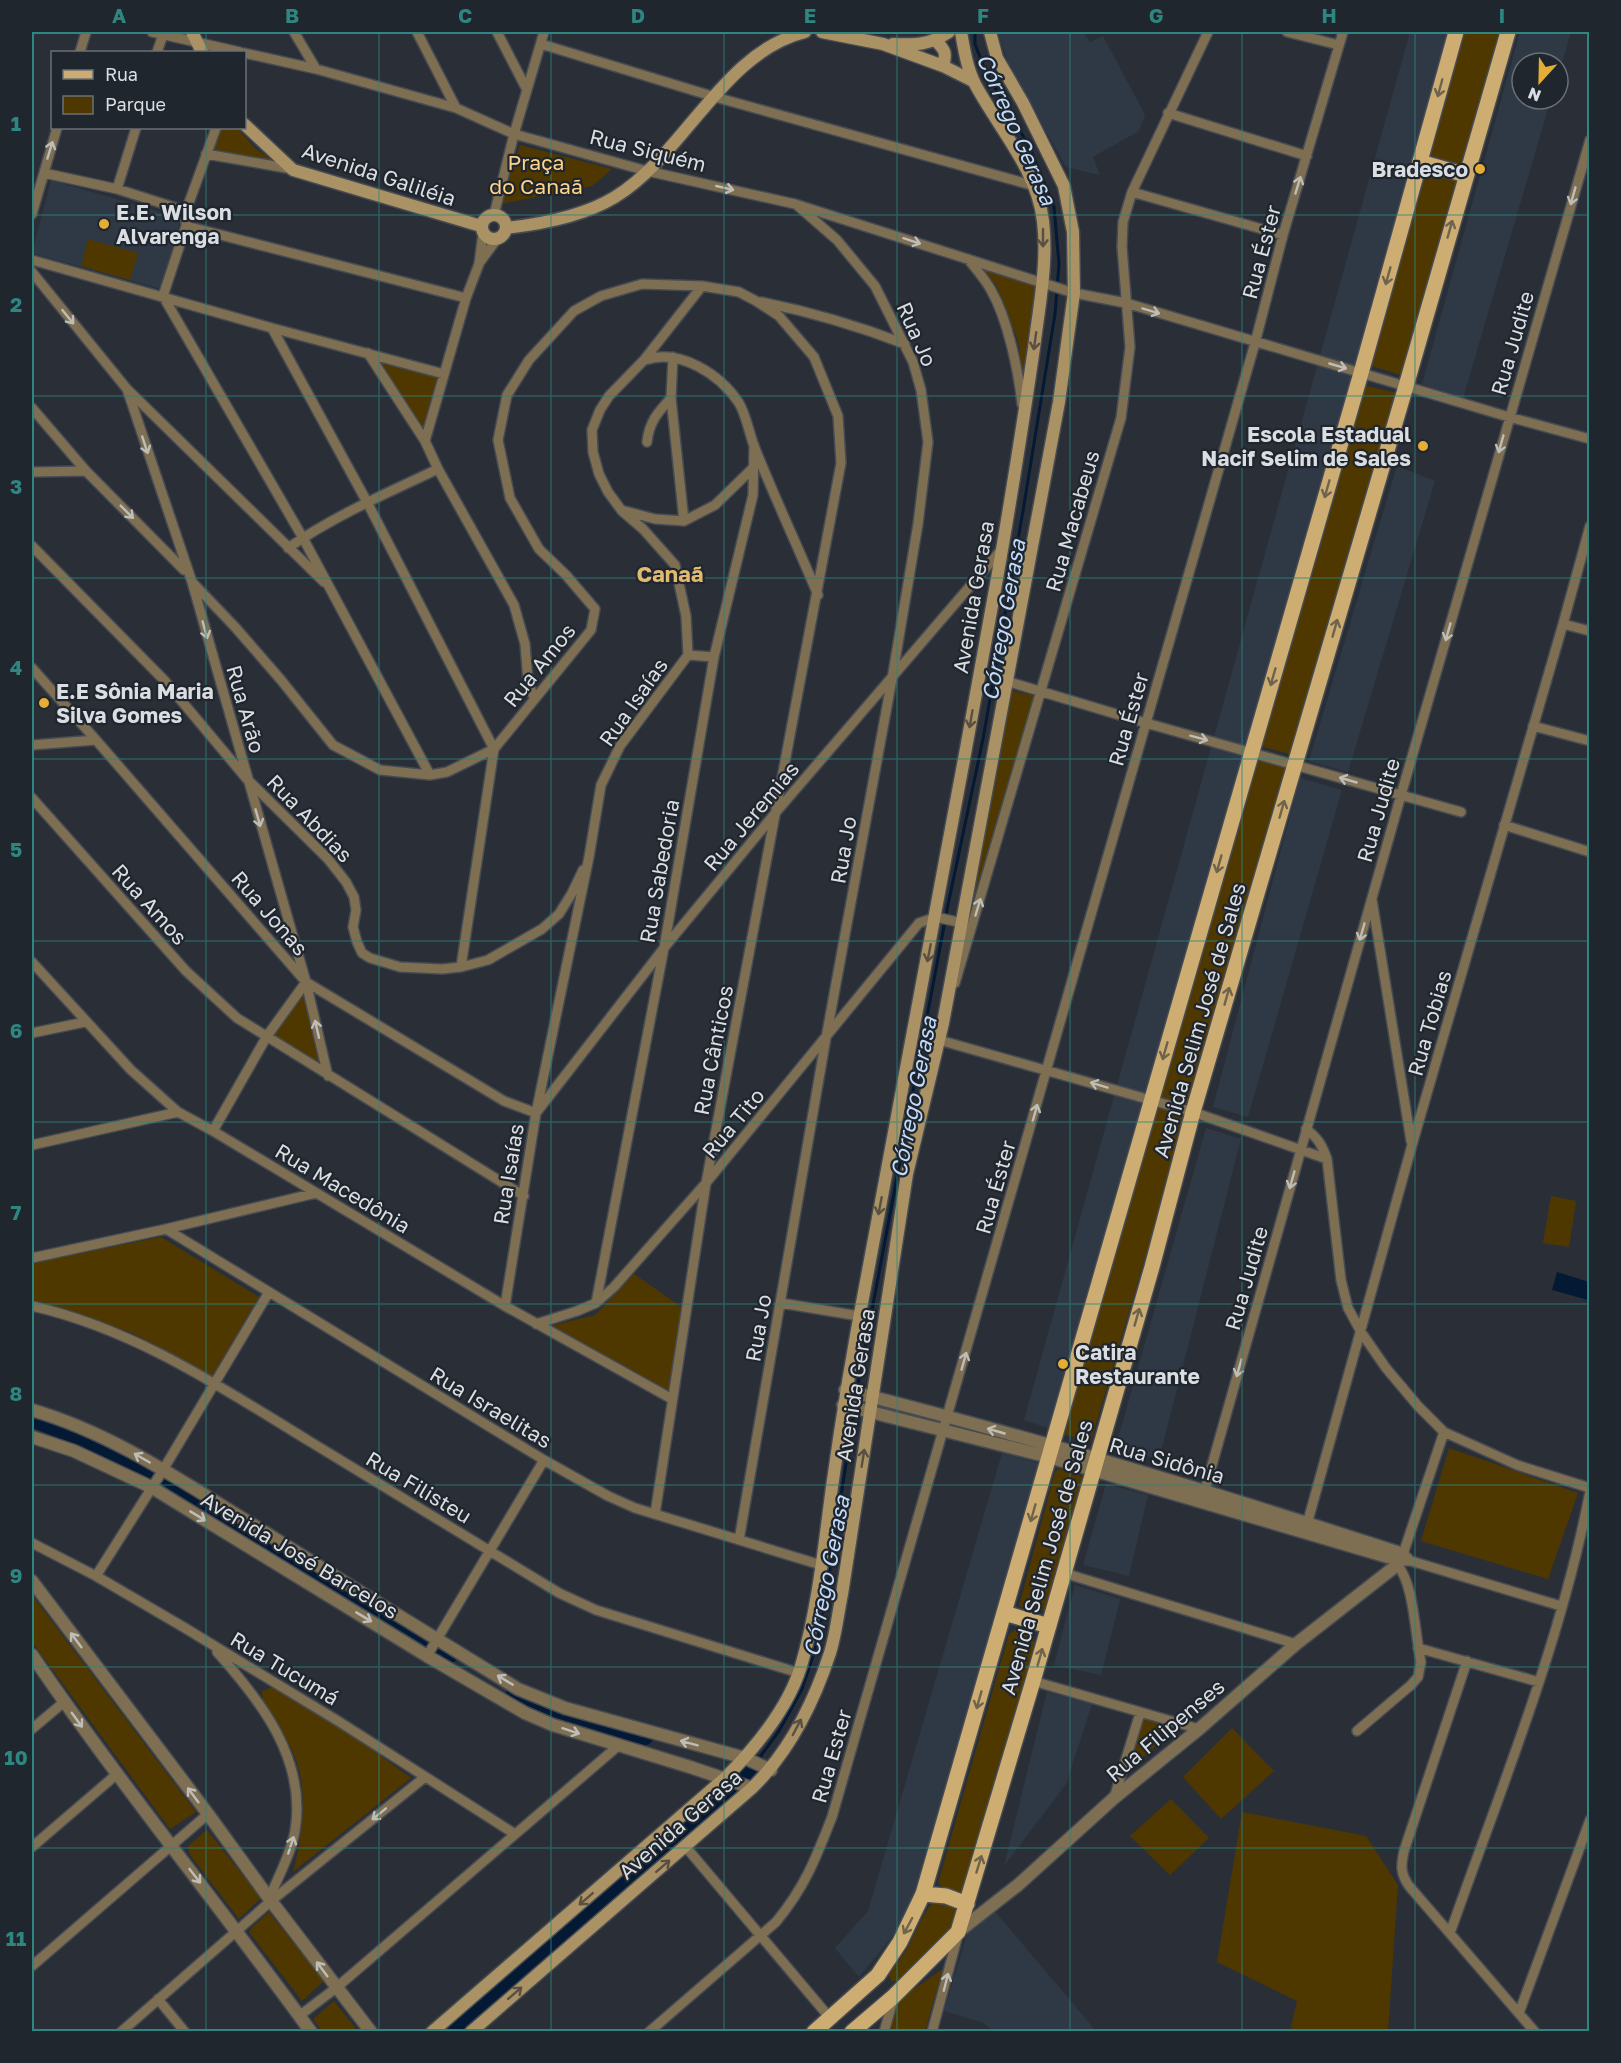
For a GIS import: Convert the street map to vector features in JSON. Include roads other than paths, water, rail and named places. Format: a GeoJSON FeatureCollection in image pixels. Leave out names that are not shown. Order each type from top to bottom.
{"type":"FeatureCollection","features":[{"type":"Feature","properties":{"kind":"main road"},"geometry":{"type":"LineString","coordinates":[[192,32],[200,48]]}},
{"type":"Feature","properties":{"kind":"main road"},"geometry":{"type":"LineString","coordinates":[[506,228],[532,225],[579,213],[615,197],[647,171],[749,60],[786,34],[805,32]]}},
{"type":"Feature","properties":{"kind":"main road"},"geometry":{"type":"LineString","coordinates":[[822,32],[883,44],[943,66],[973,81]]}},
{"type":"Feature","properties":{"kind":"main road"},"geometry":{"type":"LineString","coordinates":[[883,44],[921,45],[936,41],[949,32]]}},
{"type":"Feature","properties":{"kind":"main road","name":"Avenida Gerasa"},"geometry":{"type":"LineString","coordinates":[[478,2029],[685,1846],[755,1763],[783,1752],[814,1693],[830,1652],[842,1594],[867,1410],[859,1393],[859,1316],[938,918],[1047,284],[1043,222],[1035,186],[1007,135],[973,81],[964,54],[961,32]]}},
{"type":"Feature","properties":{"kind":"main road","name":"Avenida Gerasa"},"geometry":{"type":"LineString","coordinates":[[755,1763],[762,1736],[788,1697],[799,1673],[812,1629],[846,1406],[859,1393],[907,1174],[944,1023],[960,922],[1059,402],[1070,291],[1073,232],[1064,186],[997,58],[990,32]]}},
{"type":"Feature","properties":{"kind":"main road","name":"Avenida Selim José de Sales"},"geometry":{"type":"LineString","coordinates":[[814,2031],[878,1975],[900,1942],[923,1894],[1361,373],[1456,32]]}},
{"type":"Feature","properties":{"kind":"main road","name":"Avenida Selim José de Sales"},"geometry":{"type":"LineString","coordinates":[[852,2031],[893,1997],[958,1932],[1049,1626],[1152,1267],[1193,1112],[1508,32]]}},
{"type":"Feature","properties":{"kind":"main road"},"geometry":{"type":"LineString","coordinates":[[936,41],[945,49],[946,56],[943,66]]}},
{"type":"Feature","properties":{"kind":"main road","name":"Avenida Galiléia"},"geometry":{"type":"LineString","coordinates":[[246,126],[292,170],[482,230]]}},
{"type":"Feature","properties":{"kind":"main road"},"geometry":{"type":"LineString","coordinates":[[1420,162],[1466,174]]}},
{"type":"Feature","properties":{"kind":"main road"},"geometry":{"type":"LineString","coordinates":[[494,215],[503,219],[506,228],[503,235],[497,239],[489,239],[482,230],[485,218],[494,215]]}},
{"type":"Feature","properties":{"kind":"main road"},"geometry":{"type":"LineString","coordinates":[[1004,1613],[1049,1626]]}},
{"type":"Feature","properties":{"kind":"main road"},"geometry":{"type":"LineString","coordinates":[[737,1782],[755,1763]]}},
{"type":"Feature","properties":{"kind":"main road","name":"Avenida Gerasa"},"geometry":{"type":"LineString","coordinates":[[432,2031],[737,1782]]}},
{"type":"Feature","properties":{"kind":"main road"},"geometry":{"type":"LineString","coordinates":[[923,1894],[946,1896],[967,1904]]}},
{"type":"Feature","properties":{"kind":"main road"},"geometry":{"type":"LineString","coordinates":[[878,1975],[885,1989],[893,1997]]}},
{"type":"Feature","properties":{"kind":"street"},"geometry":{"type":"LineString","coordinates":[[80,51],[86,32]]}},
{"type":"Feature","properties":{"kind":"street"},"geometry":{"type":"LineString","coordinates":[[152,32],[200,48],[230,51]]}},
{"type":"Feature","properties":{"kind":"street"},"geometry":{"type":"LineString","coordinates":[[294,32],[316,69]]}},
{"type":"Feature","properties":{"kind":"street"},"geometry":{"type":"LineString","coordinates":[[417,32],[456,108]]}},
{"type":"Feature","properties":{"kind":"street"},"geometry":{"type":"LineString","coordinates":[[498,32],[527,90]]}},
{"type":"Feature","properties":{"kind":"street"},"geometry":{"type":"LineString","coordinates":[[494,215],[514,134],[544,32]]}},
{"type":"Feature","properties":{"kind":"street","name":"Rua Macabeus"},"geometry":{"type":"LineString","coordinates":[[944,1023],[1121,418],[1130,347],[1122,247],[1124,222],[1132,192],[1208,32]]}},
{"type":"Feature","properties":{"kind":"street"},"geometry":{"type":"LineString","coordinates":[[1287,32],[1339,45]]}},
{"type":"Feature","properties":{"kind":"street","name":"Rua Éster"},"geometry":{"type":"LineString","coordinates":[[946,1423],[1255,343],[1283,235],[1343,32]]}},
{"type":"Feature","properties":{"kind":"street"},"geometry":{"type":"LineString","coordinates":[[158,51],[163,34]]}},
{"type":"Feature","properties":{"kind":"street"},"geometry":{"type":"LineString","coordinates":[[541,44],[715,97],[1035,186]]}},
{"type":"Feature","properties":{"kind":"street","name":"Rua Siquém"},"geometry":{"type":"LineString","coordinates":[[246,54],[316,69],[456,108],[514,134],[647,171],[795,204],[1047,284]]}},
{"type":"Feature","properties":{"kind":"street"},"geometry":{"type":"LineString","coordinates":[[1168,113],[1307,156]]}},
{"type":"Feature","properties":{"kind":"street"},"geometry":{"type":"LineString","coordinates":[[32,214],[57,129]]}},
{"type":"Feature","properties":{"kind":"street"},"geometry":{"type":"LineString","coordinates":[[117,189],[135,129]]}},
{"type":"Feature","properties":{"kind":"street"},"geometry":{"type":"LineString","coordinates":[[216,129],[186,211],[186,226],[163,296],[331,588],[430,775]]}},
{"type":"Feature","properties":{"kind":"street","name":"Rua Judite"},"geometry":{"type":"LineString","coordinates":[[1203,1496],[1401,795],[1590,140]]}},
{"type":"Feature","properties":{"kind":"street"},"geometry":{"type":"LineString","coordinates":[[206,154],[292,170]]}},
{"type":"Feature","properties":{"kind":"street"},"geometry":{"type":"LineString","coordinates":[[44,173],[117,189],[186,211]]}},
{"type":"Feature","properties":{"kind":"street"},"geometry":{"type":"LineString","coordinates":[[1132,192],[1283,235]]}},
{"type":"Feature","properties":{"kind":"street","name":"Rua Jo"},"geometry":{"type":"LineString","coordinates":[[739,1540],[826,1038],[892,679],[918,524],[928,442],[921,390],[906,344],[875,286],[837,240],[795,204]]}},
{"type":"Feature","properties":{"kind":"street"},"geometry":{"type":"LineString","coordinates":[[186,226],[466,298]]}},
{"type":"Feature","properties":{"kind":"street"},"geometry":{"type":"LineString","coordinates":[[479,264],[482,230]]}},
{"type":"Feature","properties":{"kind":"street"},"geometry":{"type":"LineString","coordinates":[[425,441],[466,298],[479,264],[497,239]]}},
{"type":"Feature","properties":{"kind":"street"},"geometry":{"type":"LineString","coordinates":[[968,259],[991,290],[1005,326],[1019,377],[1024,417]]}},
{"type":"Feature","properties":{"kind":"street"},"geometry":{"type":"LineString","coordinates":[[32,260],[444,374]]}},
{"type":"Feature","properties":{"kind":"street"},"geometry":{"type":"LineString","coordinates":[[32,272],[127,389],[331,588]]}},
{"type":"Feature","properties":{"kind":"street","name":"Rua Amos"},"geometry":{"type":"LineString","coordinates":[[192,582],[243,636],[333,745],[380,770],[430,775],[447,772],[494,748],[591,630],[595,609],[566,575],[539,549],[510,498],[498,440],[507,395],[529,360],[574,311],[601,296],[642,284],[702,286],[739,292],[779,316],[814,357],[838,416],[841,464],[818,594]]}},
{"type":"Feature","properties":{"kind":"street"},"geometry":{"type":"LineString","coordinates":[[1047,284],[1126,303],[1255,343],[1590,439]]}},
{"type":"Feature","properties":{"kind":"street","name":"Rua Isaías"},"geometry":{"type":"LineString","coordinates":[[505,1306],[536,1113],[589,857],[601,785],[620,746],[688,655],[686,616],[675,565],[644,529],[622,511],[608,492],[599,474],[593,452],[592,430],[609,396],[644,360],[702,286]]}},
{"type":"Feature","properties":{"kind":"street","name":"Rua Amos"},"geometry":{"type":"LineString","coordinates":[[756,301],[804,310],[856,325],[906,344]]}},
{"type":"Feature","properties":{"kind":"street"},"geometry":{"type":"LineString","coordinates":[[272,328],[368,502],[494,748],[461,967]]}},
{"type":"Feature","properties":{"kind":"street"},"geometry":{"type":"LineString","coordinates":[[368,353],[425,441],[438,469],[514,605],[525,644],[528,681],[534,698]]}},
{"type":"Feature","properties":{"kind":"street"},"geometry":{"type":"LineString","coordinates":[[644,360],[656,356],[673,357],[715,375],[739,404],[754,445],[818,594]]}},
{"type":"Feature","properties":{"kind":"street"},"geometry":{"type":"LineString","coordinates":[[673,357],[671,398],[684,521]]}},
{"type":"Feature","properties":{"kind":"street","name":"Rua Arão"},"geometry":{"type":"LineString","coordinates":[[127,389],[187,573],[192,582],[306,982],[328,1076]]}},
{"type":"Feature","properties":{"kind":"street"},"geometry":{"type":"LineString","coordinates":[[647,442],[648,428],[656,414],[671,398]]}},
{"type":"Feature","properties":{"kind":"street"},"geometry":{"type":"LineString","coordinates":[[32,408],[86,471],[187,573]]}},
{"type":"Feature","properties":{"kind":"street","name":"Rua Sabedoria"},"geometry":{"type":"LineString","coordinates":[[596,1303],[664,948],[714,657],[753,495],[754,445]]}},
{"type":"Feature","properties":{"kind":"street"},"geometry":{"type":"LineString","coordinates":[[622,511],[656,519],[684,521],[715,505],[754,467]]}},
{"type":"Feature","properties":{"kind":"street"},"geometry":{"type":"LineString","coordinates":[[288,548],[368,502],[438,469]]}},
{"type":"Feature","properties":{"kind":"street"},"geometry":{"type":"LineString","coordinates":[[32,472],[86,471]]}},
{"type":"Feature","properties":{"kind":"street","name":"Rua Tobias"},"geometry":{"type":"LineString","coordinates":[[1306,1527],[1412,1145],[1590,526]]}},
{"type":"Feature","properties":{"kind":"street","name":"Rua Abdias"},"geometry":{"type":"LineString","coordinates":[[32,546],[165,680],[246,778],[328,859],[346,882],[354,897],[356,910],[353,927],[362,953],[370,958],[400,967],[442,969],[488,960],[542,929],[559,914],[589,857]]}},
{"type":"Feature","properties":{"kind":"street","name":"Rua Jeremias"},"geometry":{"type":"LineString","coordinates":[[536,1113],[664,948],[1002,549]]}},
{"type":"Feature","properties":{"kind":"street","name":"Rua Cânticos"},"geometry":{"type":"LineString","coordinates":[[655,1514],[705,1183],[818,594]]}},
{"type":"Feature","properties":{"kind":"street"},"geometry":{"type":"LineString","coordinates":[[1563,624],[1590,631]]}},
{"type":"Feature","properties":{"kind":"street"},"geometry":{"type":"LineString","coordinates":[[688,655],[714,657]]}},
{"type":"Feature","properties":{"kind":"street","name":"Rua Jonas"},"geometry":{"type":"LineString","coordinates":[[32,668],[306,982],[504,1101],[536,1113]]}},
{"type":"Feature","properties":{"kind":"street"},"geometry":{"type":"LineString","coordinates":[[1006,681],[1461,812]]}},
{"type":"Feature","properties":{"kind":"street"},"geometry":{"type":"LineString","coordinates":[[1533,726],[1590,741]]}},
{"type":"Feature","properties":{"kind":"street"},"geometry":{"type":"LineString","coordinates":[[32,745],[96,740]]}},
{"type":"Feature","properties":{"kind":"street","name":"Rua Amos"},"geometry":{"type":"LineString","coordinates":[[32,798],[186,971],[237,1018],[524,1196]]}},
{"type":"Feature","properties":{"kind":"street"},"geometry":{"type":"LineString","coordinates":[[1504,825],[1590,852]]}},
{"type":"Feature","properties":{"kind":"street"},"geometry":{"type":"LineString","coordinates":[[1372,898],[1412,1145]]}},
{"type":"Feature","properties":{"kind":"street"},"geometry":{"type":"LineString","coordinates":[[938,918],[960,922]]}},
{"type":"Feature","properties":{"kind":"street","name":"Rua Tito"},"geometry":{"type":"LineString","coordinates":[[536,1324],[596,1303],[614,1287],[705,1183],[919,923],[938,918]]}},
{"type":"Feature","properties":{"kind":"street","name":"Rua Macedônia"},"geometry":{"type":"LineString","coordinates":[[32,962],[131,1070],[178,1112],[505,1306],[672,1399]]}},
{"type":"Feature","properties":{"kind":"street"},"geometry":{"type":"LineString","coordinates":[[213,1131],[267,1036],[306,982]]}},
{"type":"Feature","properties":{"kind":"street"},"geometry":{"type":"LineString","coordinates":[[32,1033],[85,1022]]}},
{"type":"Feature","properties":{"kind":"street"},"geometry":{"type":"LineString","coordinates":[[939,1040],[1193,1112],[1327,1159]]}},
{"type":"Feature","properties":{"kind":"street"},"geometry":{"type":"LineString","coordinates":[[32,1145],[178,1112]]}},
{"type":"Feature","properties":{"kind":"street"},"geometry":{"type":"LineString","coordinates":[[1306,1130],[1317,1137],[1327,1159],[1341,1280],[1348,1308],[1361,1332],[1386,1368],[1418,1406],[1444,1432],[1517,1465],[1590,1489],[1561,1606],[1539,1682],[1450,1933]]}},
{"type":"Feature","properties":{"kind":"street"},"geometry":{"type":"LineString","coordinates":[[32,1258],[316,1193]]}},
{"type":"Feature","properties":{"kind":"street","name":"Rua Israelitas"},"geometry":{"type":"LineString","coordinates":[[166,1229],[544,1460],[608,1496],[655,1514],[821,1565]]}},
{"type":"Feature","properties":{"kind":"street"},"geometry":{"type":"LineString","coordinates":[[96,1576],[269,1292]]}},
{"type":"Feature","properties":{"kind":"street"},"geometry":{"type":"LineString","coordinates":[[781,1302],[859,1316]]}},
{"type":"Feature","properties":{"kind":"street","name":"Rua Filisteu"},"geometry":{"type":"LineString","coordinates":[[32,1306],[96,1325],[137,1341],[215,1383],[559,1593],[596,1610],[799,1673]]}},
{"type":"Feature","properties":{"kind":"street","name":"Rua Sidônia"},"geometry":{"type":"LineString","coordinates":[[859,1393],[946,1423],[1203,1496],[1306,1527],[1403,1560],[1561,1606]]}},
{"type":"Feature","properties":{"kind":"street","name":"Rua Sidônia"},"geometry":{"type":"LineString","coordinates":[[846,1406],[946,1423]]}},
{"type":"Feature","properties":{"kind":"street","name":"Avenida José Barcelos"},"geometry":{"type":"LineString","coordinates":[[32,1410],[89,1431],[157,1479],[432,1648],[525,1713],[553,1725],[737,1782]]}},
{"type":"Feature","properties":{"kind":"street","name":"Rua Ester"},"geometry":{"type":"LineString","coordinates":[[649,2031],[776,1922],[791,1904],[813,1867],[832,1817],[946,1423]]}},
{"type":"Feature","properties":{"kind":"street"},"geometry":{"type":"LineString","coordinates":[[1357,1731],[1418,1677],[1421,1662],[1403,1560],[1444,1432]]}},
{"type":"Feature","properties":{"kind":"street","name":"Avenida José Barcelos"},"geometry":{"type":"LineString","coordinates":[[32,1437],[157,1479],[432,1648],[518,1689],[565,1708],[755,1763]]}},
{"type":"Feature","properties":{"kind":"street"},"geometry":{"type":"LineString","coordinates":[[432,1648],[544,1460]]}},
{"type":"Feature","properties":{"kind":"street","name":"Rua Tucumá"},"geometry":{"type":"LineString","coordinates":[[32,1543],[96,1576],[210,1643],[262,1677],[338,1721],[515,1834]]}},
{"type":"Feature","properties":{"kind":"street","name":"Rua Filipenses"},"geometry":{"type":"LineString","coordinates":[[958,1932],[1058,1851],[1114,1798],[1199,1729],[1296,1644],[1403,1560]]}},
{"type":"Feature","properties":{"kind":"street"},"geometry":{"type":"LineString","coordinates":[[1064,1573],[1296,1644]]}},
{"type":"Feature","properties":{"kind":"street"},"geometry":{"type":"LineString","coordinates":[[32,1581],[370,2031]]}},
{"type":"Feature","properties":{"kind":"street"},"geometry":{"type":"LineString","coordinates":[[210,1643],[249,1687],[278,1733],[296,1786],[298,1804],[295,1831],[270,1900]]}},
{"type":"Feature","properties":{"kind":"street"},"geometry":{"type":"LineString","coordinates":[[1418,1648],[1539,1682]]}},
{"type":"Feature","properties":{"kind":"street"},"geometry":{"type":"LineString","coordinates":[[32,1655],[117,1774],[311,2031]]}},
{"type":"Feature","properties":{"kind":"street"},"geometry":{"type":"LineString","coordinates":[[1467,1661],[1400,1867],[1409,1886],[1535,2031]]}},
{"type":"Feature","properties":{"kind":"street"},"geometry":{"type":"LineString","coordinates":[[249,1687],[262,1677]]}},
{"type":"Feature","properties":{"kind":"street"},"geometry":{"type":"LineString","coordinates":[[1033,1681],[1199,1729]]}},
{"type":"Feature","properties":{"kind":"street"},"geometry":{"type":"LineString","coordinates":[[32,1730],[64,1702]]}},
{"type":"Feature","properties":{"kind":"street"},"geometry":{"type":"LineString","coordinates":[[1114,1798],[1140,1713]]}},
{"type":"Feature","properties":{"kind":"street"},"geometry":{"type":"LineString","coordinates":[[299,2016],[336,1988],[618,1746]]}},
{"type":"Feature","properties":{"kind":"street"},"geometry":{"type":"LineString","coordinates":[[32,1847],[117,1774]]}},
{"type":"Feature","properties":{"kind":"street"},"geometry":{"type":"LineString","coordinates":[[121,2031],[270,1900],[425,1777]]}},
{"type":"Feature","properties":{"kind":"street"},"geometry":{"type":"LineString","coordinates":[[32,1966],[208,1814]]}},
{"type":"Feature","properties":{"kind":"street"},"geometry":{"type":"LineString","coordinates":[[1519,2013],[1590,1820]]}},
{"type":"Feature","properties":{"kind":"street"},"geometry":{"type":"LineString","coordinates":[[685,1846],[830,2018]]}},
{"type":"Feature","properties":{"kind":"street"},"geometry":{"type":"LineString","coordinates":[[932,2031],[958,1932]]}},
{"type":"Feature","properties":{"kind":"street"},"geometry":{"type":"LineString","coordinates":[[885,2031],[893,1997]]}},
{"type":"Feature","properties":{"kind":"street"},"geometry":{"type":"LineString","coordinates":[[158,2000],[185,2031]]}},
{"type":"Feature","properties":{"kind":"water"},"geometry":{"type":"Polygon","coordinates":[[[1557,1272],[1589,1282],[1588,1300],[1552,1290],[1557,1272]]]}},
{"type":"Feature","properties":{"kind":"waterway","name":"Córrego Gerasa"},"geometry":{"type":"LineString","coordinates":[[857,1390],[948,905],[983,739],[1055,314],[1059,264],[1054,207],[1030,148],[985,70],[975,44],[975,32]]}},
{"type":"Feature","properties":{"kind":"waterway","name":"Córrego Gerasa"},"geometry":{"type":"LineString","coordinates":[[757,1761],[779,1731],[802,1689],[812,1659],[824,1608],[854,1411]]}},
{"type":"Feature","properties":{"kind":"waterway"},"geometry":{"type":"LineString","coordinates":[[32,1418],[79,1436],[129,1461],[450,1654]]}},
{"type":"Feature","properties":{"kind":"waterway"},"geometry":{"type":"LineString","coordinates":[[515,1692],[563,1712],[645,1736]]}},
{"type":"Feature","properties":{"kind":"waterway","name":"Córrego Gerasa"},"geometry":{"type":"LineString","coordinates":[[449,2032],[756,1763]]}},
{"type":"Feature","properties":{"kind":"place","name":"Bradesco"},"geometry":{"type":"Point","coordinates":[1480,169]}},
{"type":"Feature","properties":{"kind":"place","name":"E.E. Wilson Alvarenga"},"geometry":{"type":"Point","coordinates":[104,224]}},
{"type":"Feature","properties":{"kind":"place","name":"Escola Estadual Nacif Selim de Sales"},"geometry":{"type":"Point","coordinates":[1423,446]}},
{"type":"Feature","properties":{"kind":"place","name":"E.E Sônia Maria Silva Gomes"},"geometry":{"type":"Point","coordinates":[44,703]}},
{"type":"Feature","properties":{"kind":"place","name":"Catira Restaurante"},"geometry":{"type":"Point","coordinates":[1063,1364]}},
{"type":"Feature","properties":{"kind":"district","name":"Canaã"},"geometry":{"type":"Point","coordinates":[670,573]}},
{"type":"Feature","properties":{"kind":"park label","name":"Praça do Canaã"},"geometry":{"type":"Point","coordinates":[536,174]}}]}
